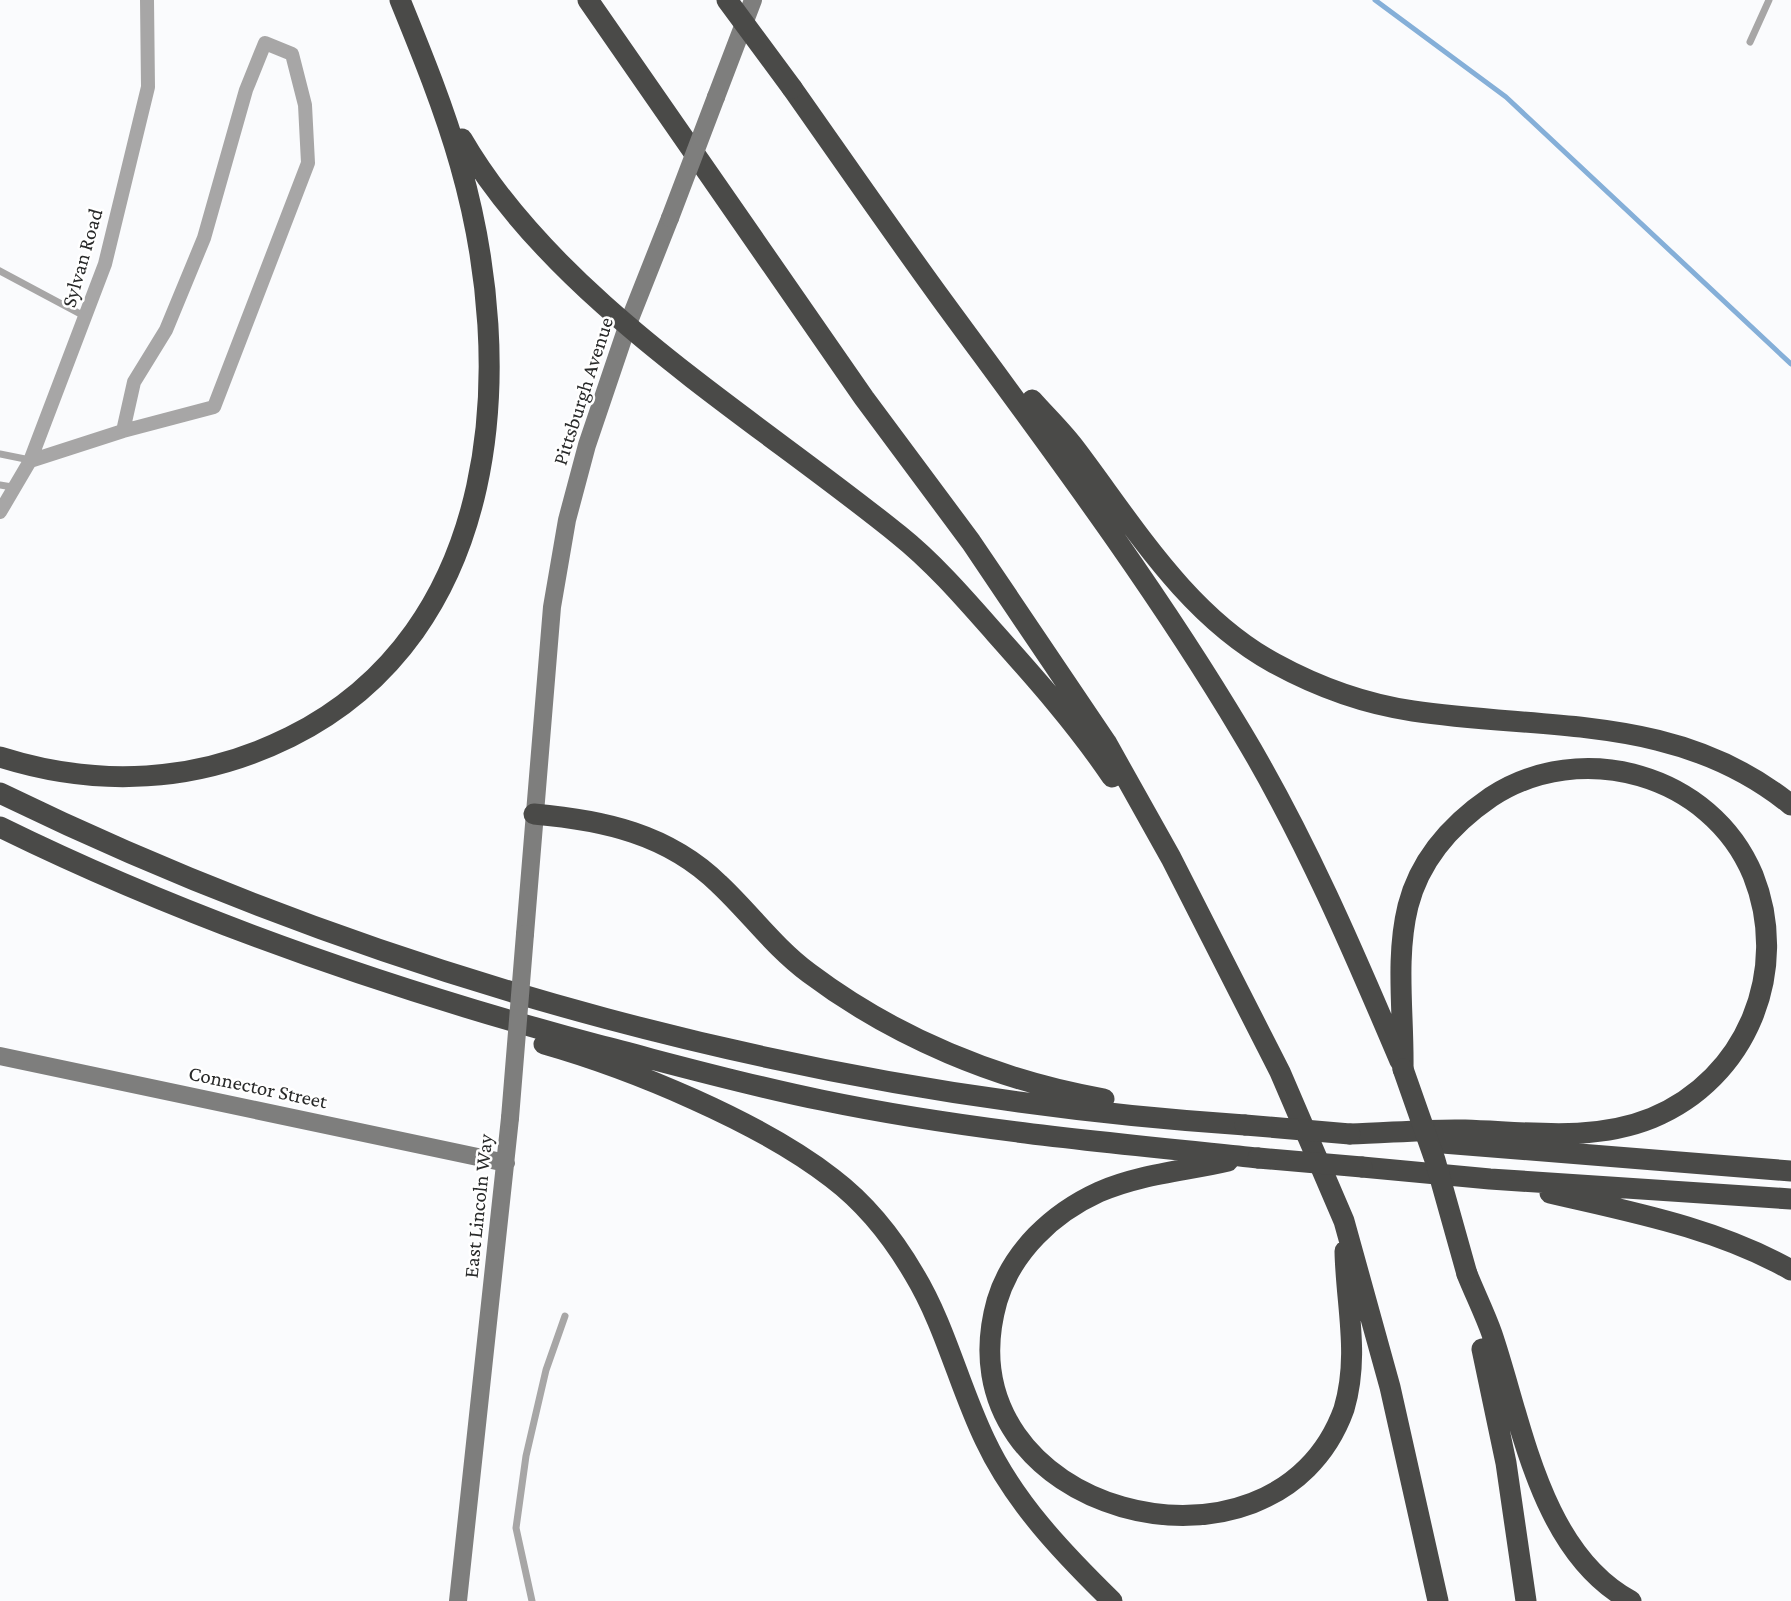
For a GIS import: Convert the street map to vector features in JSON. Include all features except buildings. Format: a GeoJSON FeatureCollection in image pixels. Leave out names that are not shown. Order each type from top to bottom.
{"type":"FeatureCollection","features":[{"type":"Feature","properties":{"kind":"highway"},"geometry":{"type":"LineString","coordinates":[[0,757],[56,772],[113,779],[164,776],[240,759],[300,732],[366,684],[418,628],[439,594],[454,561],[479,486],[487,413],[489,362],[484,280],[471,206],[446,118],[400,0]]}},
{"type":"Feature","properties":{"kind":"highway"},"geometry":{"type":"LineString","coordinates":[[588,0],[864,398],[971,542],[1106,742],[1171,858],[1280,1072],[1344,1221],[1393,1400],[1438,1601]]}},
{"type":"Feature","properties":{"kind":"highway"},"geometry":{"type":"LineString","coordinates":[[727,0],[1083,491],[1243,734],[1280,800],[1335,915],[1403,1069],[1435,1160],[1467,1274],[1506,1463],[1526,1601]]}},
{"type":"Feature","properties":{"kind":"highway"},"geometry":{"type":"LineString","coordinates":[[419,48],[461,139],[499,195],[535,238],[628,324],[923,555],[1037,680],[1080,733],[1171,858]]}},
{"type":"Feature","properties":{"kind":"highway"},"geometry":{"type":"LineString","coordinates":[[942,300],[1075,448],[1152,554],[1181,588],[1215,621],[1273,663],[1339,692],[1412,711],[1594,727],[1668,741],[1720,761],[1749,776],[1791,805]]}},
{"type":"Feature","properties":{"kind":"highway"},"geometry":{"type":"LineString","coordinates":[[1350,1134],[1464,1130],[1550,1135],[1599,1131],[1650,1119],[1691,1098],[1710,1082],[1737,1050],[1756,1010],[1763,987],[1767,966],[1766,929],[1759,894],[1745,860],[1724,831],[1689,799],[1635,774],[1591,767],[1572,768],[1533,776],[1496,794],[1457,823],[1442,839],[1420,874],[1409,902],[1401,955],[1403,1069]]}},
{"type":"Feature","properties":{"kind":"highway"},"geometry":{"type":"LineString","coordinates":[[0,793],[119,848],[242,900],[390,953],[562,1004],[830,1071],[1012,1102],[1586,1156],[1791,1171]]}},
{"type":"Feature","properties":{"kind":"highway"},"geometry":{"type":"LineString","coordinates":[[534,814],[583,819],[616,826],[643,835],[686,857],[717,882],[785,955],[840,995],[920,1040],[1052,1088],[1154,1105],[1208,1122]]}},
{"type":"Feature","properties":{"kind":"highway"},"geometry":{"type":"LineString","coordinates":[[0,827],[138,890],[272,943],[427,996],[702,1072],[874,1110],[1127,1146],[1490,1180],[1791,1199]]}},
{"type":"Feature","properties":{"kind":"highway"},"geometry":{"type":"LineString","coordinates":[[138,890],[197,926],[237,944],[433,1011],[559,1049],[652,1083],[760,1133],[832,1178],[873,1218],[916,1276],[936,1317],[984,1439],[1010,1485],[1044,1530],[1112,1601]]}},
{"type":"Feature","properties":{"kind":"highway"},"geometry":{"type":"LineString","coordinates":[[1253,1157],[1138,1179],[1098,1193],[1048,1225],[1019,1254],[1010,1269],[997,1302],[991,1335],[990,1356],[998,1397],[1012,1430],[1032,1460],[1071,1497],[1119,1522],[1154,1531],[1189,1533],[1223,1529],[1258,1517],[1298,1486],[1331,1440],[1343,1410],[1352,1372],[1353,1323],[1345,1274],[1344,1221]]}},
{"type":"Feature","properties":{"kind":"highway"},"geometry":{"type":"LineString","coordinates":[[1490,1180],[1655,1217],[1737,1244],[1791,1270]]}},
{"type":"Feature","properties":{"kind":"highway"},"geometry":{"type":"LineString","coordinates":[[1467,1274],[1492,1334],[1518,1425],[1551,1511],[1573,1548],[1596,1574],[1631,1601]]}},
{"type":"Feature","properties":{"kind":"main road","name":"Pittsburgh Avenue"},"geometry":{"type":"LineString","coordinates":[[534,814],[552,607],[567,520],[587,444],[628,324],[753,0]]}},
{"type":"Feature","properties":{"kind":"main road","name":"East Lincoln Way"},"geometry":{"type":"LineString","coordinates":[[458,1601],[506,1163],[534,814]]}},
{"type":"Feature","properties":{"kind":"main road","name":"Connector Street"},"geometry":{"type":"LineString","coordinates":[[0,1056],[506,1163]]}},
{"type":"Feature","properties":{"kind":"street","name":"Sylvan Road"},"geometry":{"type":"LineString","coordinates":[[0,512],[6,486],[30,460],[87,318],[105,264],[148,87],[147,0]]}},
{"type":"Feature","properties":{"kind":"street"},"geometry":{"type":"LineString","coordinates":[[30,460],[123,431],[214,407],[308,163],[305,105],[292,54],[265,43],[246,90],[204,238],[166,330],[134,382],[123,431]]}},
{"type":"Feature","properties":{"kind":"lane"},"geometry":{"type":"LineString","coordinates":[[1750,41],[1769,0]]}},
{"type":"Feature","properties":{"kind":"lane"},"geometry":{"type":"LineString","coordinates":[[0,271],[87,318]]}},
{"type":"Feature","properties":{"kind":"lane"},"geometry":{"type":"LineString","coordinates":[[0,454],[30,460]]}},
{"type":"Feature","properties":{"kind":"lane"},"geometry":{"type":"LineString","coordinates":[[532,1601],[516,1528],[526,1456],[546,1370],[565,1316]]}},
{"type":"Feature","properties":{"kind":"waterway"},"geometry":{"type":"LineString","coordinates":[[1375,0],[1506,97],[1791,364]]}}]}
